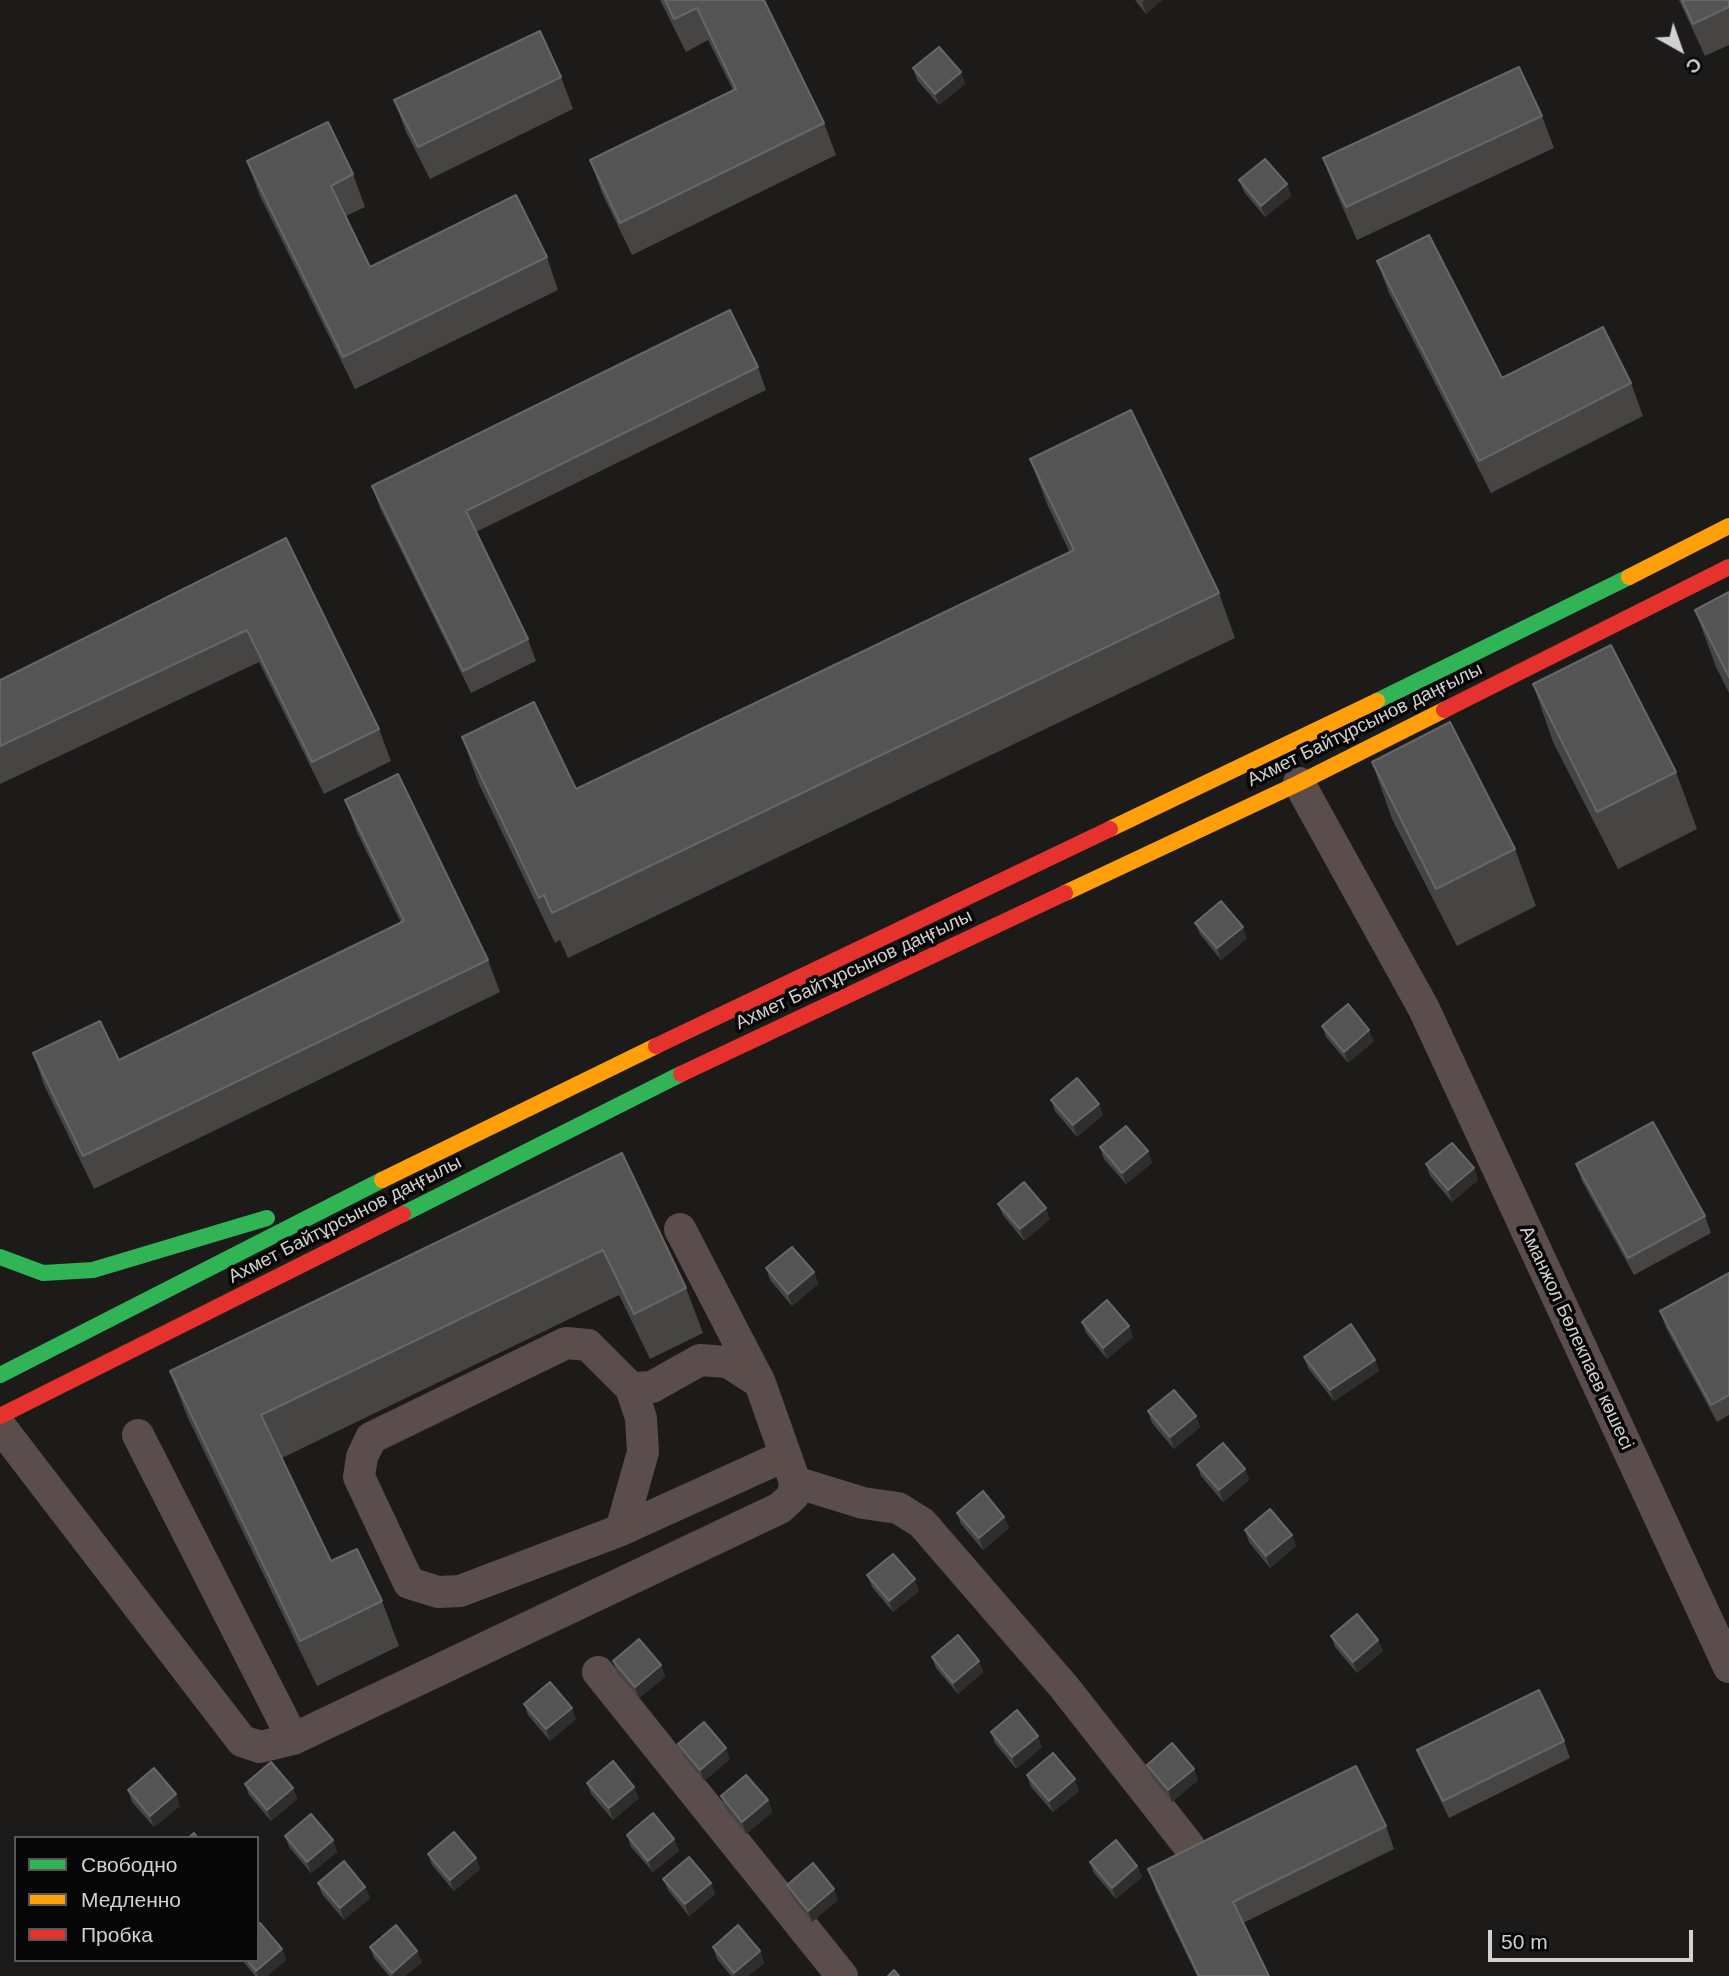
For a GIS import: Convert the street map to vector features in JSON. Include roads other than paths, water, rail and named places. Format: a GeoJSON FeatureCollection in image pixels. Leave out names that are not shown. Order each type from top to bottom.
{"type":"FeatureCollection","features":[{"type":"Feature","properties":{"kind":"street","name":"Ахмет Байтұрсынов даңғылы"},"geometry":{"type":"LineString","coordinates":[[0,1375],[307,1217],[587,1079],[1492,646],[1729,526]]}},
{"type":"Feature","properties":{"kind":"street","name":"Ахмет Байтұрсынов даңғылы"},"geometry":{"type":"LineString","coordinates":[[0,1416],[667,1081],[1299,783],[1729,567]]}},
{"type":"Feature","properties":{"kind":"street","name":"Аманжол Бөлекпаев көшесі"},"geometry":{"type":"LineString","coordinates":[[1299,783],[1424,1009],[1729,1667]]}},
{"type":"Feature","properties":{"kind":"street"},"geometry":{"type":"LineString","coordinates":[[0,1257],[43,1273],[93,1270],[273,1217],[307,1217]]}},
{"type":"Feature","properties":{"kind":"street"},"geometry":{"type":"LineString","coordinates":[[0,1426],[242,1741],[260,1747],[293,1739],[780,1508],[793,1496],[790,1469],[760,1383],[680,1229]]}},
{"type":"Feature","properties":{"kind":"street"},"geometry":{"type":"LineString","coordinates":[[621,1530],[643,1452],[641,1418],[631,1388],[588,1345],[566,1343],[371,1438],[362,1457],[359,1476],[409,1583],[438,1592],[460,1591],[790,1469],[863,1503],[898,1508],[922,1523],[1064,1687],[1189,1846]]}},
{"type":"Feature","properties":{"kind":"street"},"geometry":{"type":"LineString","coordinates":[[631,1388],[652,1387],[700,1360],[728,1362],[760,1383]]}},
{"type":"Feature","properties":{"kind":"street"},"geometry":{"type":"LineString","coordinates":[[138,1435],[293,1739]]}},
{"type":"Feature","properties":{"kind":"street"},"geometry":{"type":"LineString","coordinates":[[597,1672],[842,1976]]}}]}
